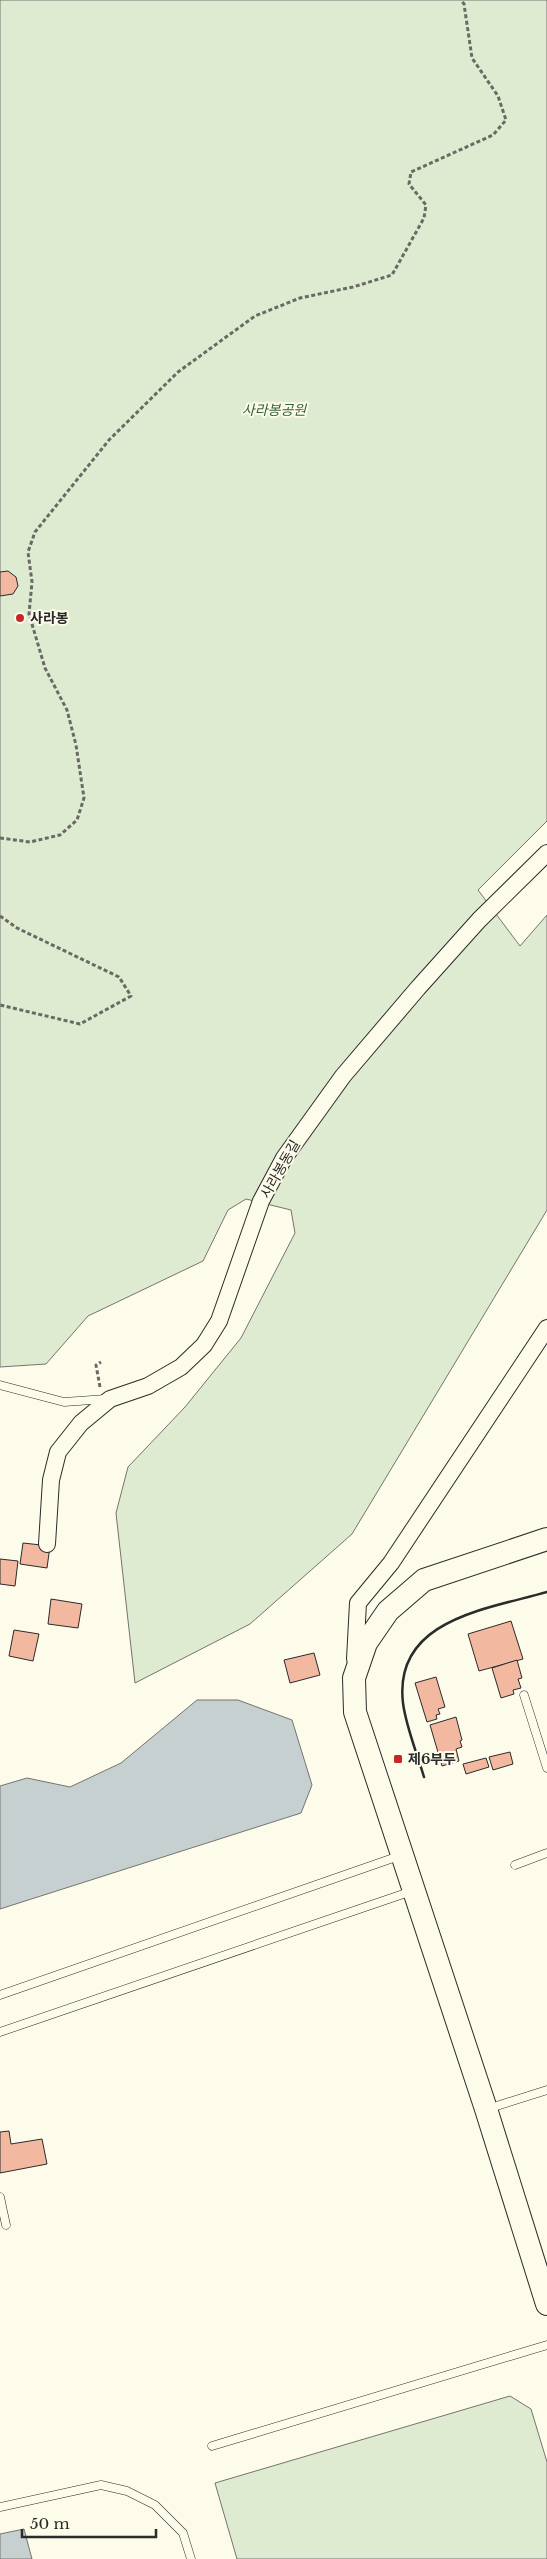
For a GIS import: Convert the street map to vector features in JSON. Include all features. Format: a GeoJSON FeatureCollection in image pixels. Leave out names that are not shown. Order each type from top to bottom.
{"type":"FeatureCollection","features":[{"type":"Feature","properties":{"kind":"street","name":"사라봉동길"},"geometry":{"type":"LineString","coordinates":[[106,1399],[148,1386],[181,1367],[204,1345],[219,1321],[261,1201],[284,1158],[342,1076],[479,920],[547,853]]}},
{"type":"Feature","properties":{"kind":"street"},"geometry":{"type":"LineString","coordinates":[[547,1328],[391,1563],[358,1603],[354,1678],[355,1712],[486,2109],[547,2304]]}},
{"type":"Feature","properties":{"kind":"street"},"geometry":{"type":"LineString","coordinates":[[47,1544],[50,1480],[58,1452],[81,1422],[106,1399]]}},
{"type":"Feature","properties":{"kind":"street"},"geometry":{"type":"LineString","coordinates":[[354,1678],[366,1643],[388,1611],[424,1580],[547,1539]]}},
{"type":"Feature","properties":{"kind":"lane","name":"사라봉동길"},"geometry":{"type":"LineString","coordinates":[[0,1385],[64,1402],[106,1399]]}},
{"type":"Feature","properties":{"kind":"lane"},"geometry":{"type":"LineString","coordinates":[[524,1695],[547,1768]]}},
{"type":"Feature","properties":{"kind":"lane"},"geometry":{"type":"LineString","coordinates":[[514,1864],[547,1854]]}},
{"type":"Feature","properties":{"kind":"lane"},"geometry":{"type":"LineString","coordinates":[[0,1995],[401,1856]]}},
{"type":"Feature","properties":{"kind":"lane"},"geometry":{"type":"LineString","coordinates":[[0,2032],[413,1890]]}},
{"type":"Feature","properties":{"kind":"lane"},"geometry":{"type":"LineString","coordinates":[[0,2038],[11,2028]]}},
{"type":"Feature","properties":{"kind":"lane"},"geometry":{"type":"LineString","coordinates":[[486,2109],[547,2090]]}},
{"type":"Feature","properties":{"kind":"lane"},"geometry":{"type":"LineString","coordinates":[[0,2197],[6,2225]]}},
{"type":"Feature","properties":{"kind":"lane"},"geometry":{"type":"LineString","coordinates":[[212,2446],[547,2345]]}},
{"type":"Feature","properties":{"kind":"lane"},"geometry":{"type":"LineString","coordinates":[[0,2507],[101,2485],[127,2491],[155,2504],[183,2533],[191,2559]]}},
{"type":"Feature","properties":{"kind":"path"},"geometry":{"type":"LineString","coordinates":[[0,838],[30,842],[60,835],[77,820],[84,798],[76,745],[67,710],[45,668],[29,614],[32,582],[28,552],[34,532],[109,440],[178,372],[254,316],[300,298],[353,287],[392,276],[424,218],[426,205],[409,184],[411,172],[493,135],[506,120],[498,96],[472,58],[464,4],[461,0]]}},
{"type":"Feature","properties":{"kind":"path"},"geometry":{"type":"LineString","coordinates":[[0,916],[17,928],[119,976],[131,996],[80,1024],[0,1005]]}},
{"type":"Feature","properties":{"kind":"path"},"geometry":{"type":"LineString","coordinates":[[101,1362],[96,1366],[106,1399]]}},
{"type":"Feature","properties":{"kind":"green space","name":"사라봉공원"},"geometry":{"type":"Polygon","coordinates":[[[0,0],[547,0],[547,821],[478,890],[520,946],[547,915],[547,1210],[352,1534],[250,1624],[135,1683],[116,1513],[128,1467],[185,1407],[241,1338],[295,1233],[291,1210],[246,1199],[228,1210],[203,1261],[88,1316],[46,1364],[0,1367],[0,0]]]}},
{"type":"Feature","properties":{"kind":"green space"},"geometry":{"type":"Polygon","coordinates":[[[510,2396],[531,2409],[547,2462],[547,2559],[237,2559],[215,2483],[510,2396]]]}},
{"type":"Feature","properties":{"kind":"shaded area"},"geometry":{"type":"Polygon","coordinates":[[[197,1700],[238,1700],[292,1720],[312,1785],[301,1813],[0,1909],[0,1786],[27,1778],[70,1787],[121,1763],[197,1700]]]}},
{"type":"Feature","properties":{"kind":"shaded area"},"geometry":{"type":"Polygon","coordinates":[[[24,2529],[32,2559],[0,2559],[0,2534],[24,2529]]]}},
{"type":"Feature","properties":{"kind":"building"},"geometry":{"type":"Polygon","coordinates":[[[8,571],[16,577],[18,586],[13,594],[0,596],[0,572],[8,571]]]}},
{"type":"Feature","properties":{"kind":"building"},"geometry":{"type":"Polygon","coordinates":[[[23,1543],[50,1546],[47,1568],[20,1564],[23,1543]]]}},
{"type":"Feature","properties":{"kind":"building"},"geometry":{"type":"Polygon","coordinates":[[[0,1559],[18,1561],[15,1586],[0,1584],[0,1559]]]}},
{"type":"Feature","properties":{"kind":"building"},"geometry":{"type":"Polygon","coordinates":[[[51,1599],[82,1604],[78,1628],[48,1624],[51,1599]]]}},
{"type":"Feature","properties":{"kind":"building"},"geometry":{"type":"Polygon","coordinates":[[[511,1621],[523,1659],[479,1671],[468,1634],[511,1621]]]}},
{"type":"Feature","properties":{"kind":"building"},"geometry":{"type":"Polygon","coordinates":[[[14,1630],[39,1634],[33,1661],[9,1656],[14,1630]]]}},
{"type":"Feature","properties":{"kind":"building"},"geometry":{"type":"Polygon","coordinates":[[[314,1653],[320,1675],[290,1683],[284,1660],[314,1653]]]}},
{"type":"Feature","properties":{"kind":"building"},"geometry":{"type":"Polygon","coordinates":[[[517,1660],[522,1678],[518,1679],[521,1688],[513,1690],[514,1694],[501,1698],[492,1668],[517,1660]]]}},
{"type":"Feature","properties":{"kind":"building"},"geometry":{"type":"Polygon","coordinates":[[[436,1677],[445,1707],[438,1709],[440,1714],[436,1715],[437,1719],[427,1722],[415,1683],[436,1677]]]}},
{"type":"Feature","properties":{"kind":"building"},"geometry":{"type":"Polygon","coordinates":[[[456,1717],[462,1740],[460,1741],[462,1747],[456,1749],[459,1761],[442,1766],[430,1725],[456,1717]]]}},
{"type":"Feature","properties":{"kind":"building"},"geometry":{"type":"Polygon","coordinates":[[[510,1752],[513,1764],[493,1770],[489,1757],[510,1752]]]}},
{"type":"Feature","properties":{"kind":"building"},"geometry":{"type":"Polygon","coordinates":[[[486,1758],[489,1767],[466,1774],[463,1764],[486,1758]]]}},
{"type":"Feature","properties":{"kind":"building"},"geometry":{"type":"Polygon","coordinates":[[[9,2131],[11,2144],[42,2139],[47,2164],[0,2173],[0,2132],[9,2131]]]}},
{"type":"Feature","properties":{"kind":"wall"},"geometry":{"type":"LineString","coordinates":[[424,1777],[409,1731],[403,1703],[404,1675],[413,1653],[429,1635],[449,1622],[473,1612],[547,1592]]}},
{"type":"Feature","properties":{"kind":"place","name":"사라봉"},"geometry":{"type":"Point","coordinates":[20,618]}},
{"type":"Feature","properties":{"kind":"place","name":"제6부두"},"geometry":{"type":"Point","coordinates":[398,1759]}}]}
